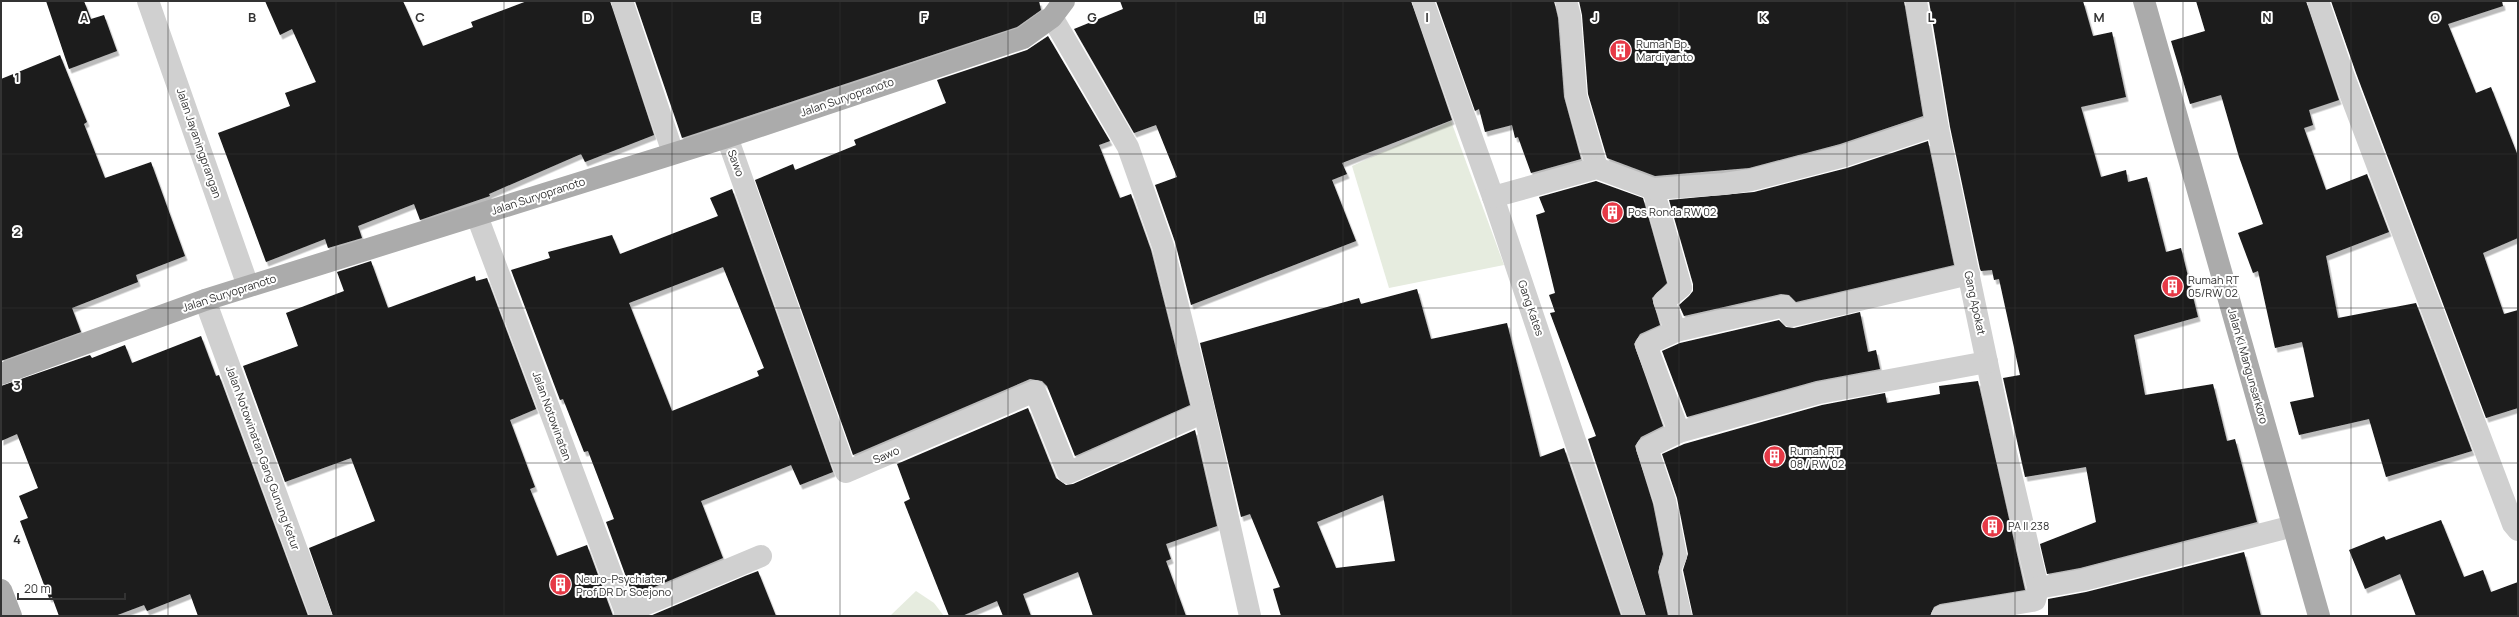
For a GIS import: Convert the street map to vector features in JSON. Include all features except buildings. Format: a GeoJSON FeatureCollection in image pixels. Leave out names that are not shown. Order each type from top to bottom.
{"type":"FeatureCollection","features":[{"type":"Feature","properties":{"kind":"main road","name":"Jalan Ki Mangunsarkoro"},"geometry":{"type":"LineString","coordinates":[[2144,1],[2319,616]]}},
{"type":"Feature","properties":{"kind":"main road","name":"Jalan Suryopranoto"},"geometry":{"type":"LineString","coordinates":[[1,374],[205,300],[477,216],[672,153],[727,138],[1023,38],[1058,9]]}},
{"type":"Feature","properties":{"kind":"street","name":"Jalan Jayaningprangan"},"geometry":{"type":"LineString","coordinates":[[148,1],[248,286]]}},
{"type":"Feature","properties":{"kind":"street"},"geometry":{"type":"LineString","coordinates":[[622,1],[672,153]]}},
{"type":"Feature","properties":{"kind":"street","name":"Gang Kates"},"geometry":{"type":"LineString","coordinates":[[1423,1],[1493,197],[1634,616]]}},
{"type":"Feature","properties":{"kind":"street"},"geometry":{"type":"LineString","coordinates":[[1566,1],[1570,16],[1576,96],[1597,168]]}},
{"type":"Feature","properties":{"kind":"street","name":"Gang Apokat"},"geometry":{"type":"LineString","coordinates":[[1916,1],[1938,128],[2036,595]]}},
{"type":"Feature","properties":{"kind":"street"},"geometry":{"type":"LineString","coordinates":[[2318,1],[2349,92],[2514,524],[2518,530]]}},
{"type":"Feature","properties":{"kind":"street"},"geometry":{"type":"LineString","coordinates":[[1058,9],[1128,147],[1163,246],[1204,412],[1250,616]]}},
{"type":"Feature","properties":{"kind":"street"},"geometry":{"type":"LineString","coordinates":[[1493,197],[1597,168],[1653,189],[1724,184],[1751,180],[1844,156],[1928,128],[1938,128]]}},
{"type":"Feature","properties":{"kind":"street","name":"Sawo"},"geometry":{"type":"LineString","coordinates":[[727,138],[846,472],[1035,392],[1068,473],[1204,412]]}},
{"type":"Feature","properties":{"kind":"street"},"geometry":{"type":"LineString","coordinates":[[1653,189],[1681,287],[1664,301],[1676,332]]}},
{"type":"Feature","properties":{"kind":"street","name":"Jalan Notowinatan"},"geometry":{"type":"LineString","coordinates":[[477,216],[626,615]]}},
{"type":"Feature","properties":{"kind":"street"},"geometry":{"type":"LineString","coordinates":[[1679,432],[1646,345],[1676,332],[1784,306],[1791,316],[1969,274]]}},
{"type":"Feature","properties":{"kind":"street","name":"Jalan Notowinatan Gang Gunung Ketur"},"geometry":{"type":"LineString","coordinates":[[205,300],[321,616]]}},
{"type":"Feature","properties":{"kind":"street"},"geometry":{"type":"LineString","coordinates":[[1680,616],[1670,569],[1676,556],[1666,508],[1647,448],[1679,432],[1819,393],[1987,362]]}},
{"type":"Feature","properties":{"kind":"street"},"geometry":{"type":"LineString","coordinates":[[1942,616],[2036,595],[2083,580],[2293,526]]}},
{"type":"Feature","properties":{"kind":"street"},"geometry":{"type":"LineString","coordinates":[[626,615],[761,556]]}},
{"type":"Feature","properties":{"kind":"shaded area"},"geometry":{"type":"Polygon","coordinates":[[[1451,121],[1504,265],[1389,288],[1352,166],[1451,121]]]}},
{"type":"Feature","properties":{"kind":"shaded area"},"geometry":{"type":"Polygon","coordinates":[[[916,591],[934,603],[944,616],[890,616],[916,591]]]}},
{"type":"Feature","properties":{"kind":"place","name":"Rumah Bp. Mardiyanto"},"geometry":{"type":"Point","coordinates":[1621,50]}},
{"type":"Feature","properties":{"kind":"place","name":"Pos Ronda RW 02"},"geometry":{"type":"Point","coordinates":[1613,212]}},
{"type":"Feature","properties":{"kind":"place","name":"Rumah RT 05/RW 02"},"geometry":{"type":"Point","coordinates":[2172,286]}},
{"type":"Feature","properties":{"kind":"place","name":"Rumah RT 08 / RW 02"},"geometry":{"type":"Point","coordinates":[1775,457]}},
{"type":"Feature","properties":{"kind":"place","name":"PA II 238"},"geometry":{"type":"Point","coordinates":[1993,526]}},
{"type":"Feature","properties":{"kind":"place","name":"Neuro-Psychiater Prof DR Dr Soejono"},"geometry":{"type":"Point","coordinates":[560,585]}}]}
